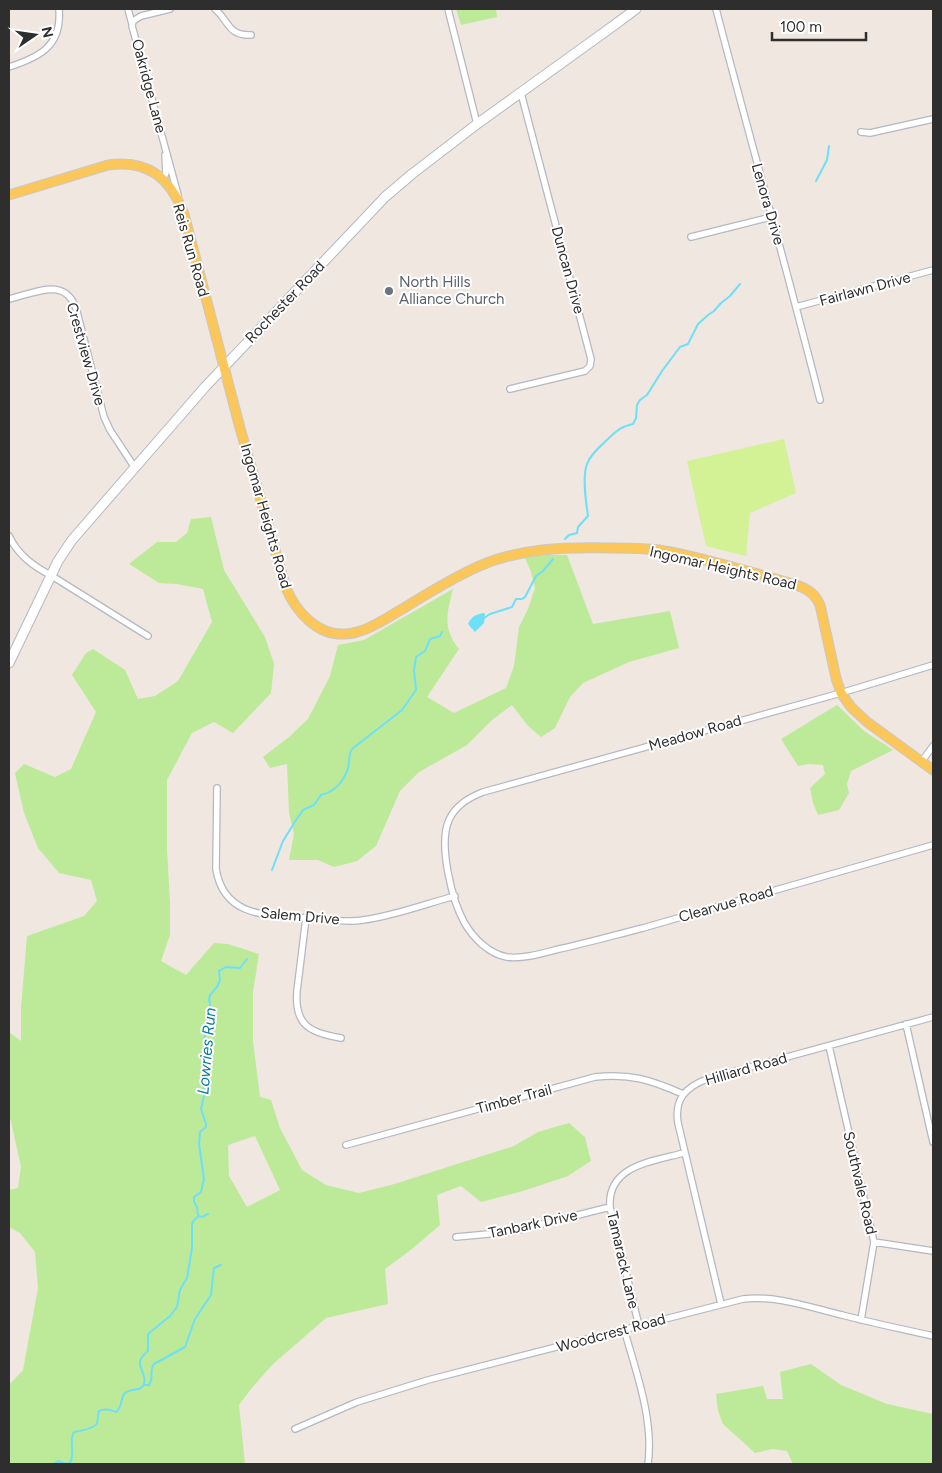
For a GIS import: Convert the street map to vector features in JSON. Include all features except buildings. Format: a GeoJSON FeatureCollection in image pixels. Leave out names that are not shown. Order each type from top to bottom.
{"type":"FeatureCollection","features":[{"type":"Feature","properties":{"kind":"main road","name":"Reis Run Road"},"geometry":{"type":"LineString","coordinates":[[9,196],[119,163],[136,164],[150,170],[163,179],[180,204],[223,367]]}},
{"type":"Feature","properties":{"kind":"main road","name":"Ingomar Heights Road"},"geometry":{"type":"LineString","coordinates":[[223,367],[286,588],[301,614],[319,628],[340,634],[355,633],[479,566],[523,553],[576,547],[671,552],[806,588],[820,605],[841,693],[859,715],[933,770]]}},
{"type":"Feature","properties":{"kind":"street"},"geometry":{"type":"LineString","coordinates":[[9,67],[41,54],[52,42],[58,27],[59,9]]}},
{"type":"Feature","properties":{"kind":"street","name":"Oakridge Lane"},"geometry":{"type":"LineString","coordinates":[[128,9],[180,204]]}},
{"type":"Feature","properties":{"kind":"street","name":"Oakridge Lane"},"geometry":{"type":"LineString","coordinates":[[132,26],[133,21],[141,16],[170,9]]}},
{"type":"Feature","properties":{"kind":"street"},"geometry":{"type":"LineString","coordinates":[[215,9],[232,31],[238,34],[251,35]]}},
{"type":"Feature","properties":{"kind":"street"},"geometry":{"type":"LineString","coordinates":[[448,9],[477,124]]}},
{"type":"Feature","properties":{"kind":"street","name":"Rochester Road"},"geometry":{"type":"LineString","coordinates":[[9,664],[58,561],[72,540],[223,367],[389,193],[477,124],[636,9]]}},
{"type":"Feature","properties":{"kind":"street","name":"Lenora Drive"},"geometry":{"type":"LineString","coordinates":[[716,9],[820,400]]}},
{"type":"Feature","properties":{"kind":"street","name":"Duncan Drive"},"geometry":{"type":"LineString","coordinates":[[510,389],[585,370],[590,366],[591,359],[521,93]]}},
{"type":"Feature","properties":{"kind":"street"},"geometry":{"type":"LineString","coordinates":[[861,132],[870,133],[933,119]]}},
{"type":"Feature","properties":{"kind":"street","name":"Oakridge Lane"},"geometry":{"type":"LineString","coordinates":[[163,179],[166,173],[165,146]]}},
{"type":"Feature","properties":{"kind":"street"},"geometry":{"type":"LineString","coordinates":[[691,237],[771,217]]}},
{"type":"Feature","properties":{"kind":"street","name":"Fairlawn Drive"},"geometry":{"type":"LineString","coordinates":[[796,307],[933,270]]}},
{"type":"Feature","properties":{"kind":"street","name":"Crestview Drive"},"geometry":{"type":"LineString","coordinates":[[9,299],[49,289],[62,290],[73,299],[104,417],[110,430],[135,468]]}},
{"type":"Feature","properties":{"kind":"street"},"geometry":{"type":"LineString","coordinates":[[9,536],[16,550],[37,568],[148,636]]}},
{"type":"Feature","properties":{"kind":"street","name":"Meadow Road"},"geometry":{"type":"LineString","coordinates":[[455,896],[447,865],[445,836],[449,820],[459,806],[474,796],[841,693],[933,665]]}},
{"type":"Feature","properties":{"kind":"street"},"geometry":{"type":"LineString","coordinates":[[922,762],[933,746]]}},
{"type":"Feature","properties":{"kind":"street","name":"Salem Drive"},"geometry":{"type":"LineString","coordinates":[[217,788],[216,869],[218,880],[221,889],[227,897],[246,910],[272,915],[306,918],[346,921],[363,920],[455,896]]}},
{"type":"Feature","properties":{"kind":"street","name":"Clearvue Road"},"geometry":{"type":"LineString","coordinates":[[455,896],[465,924],[482,944],[494,953],[508,957],[517,957],[600,940],[933,845]]}},
{"type":"Feature","properties":{"kind":"street"},"geometry":{"type":"LineString","coordinates":[[306,918],[296,1002],[298,1010],[301,1018],[311,1030],[319,1034],[342,1038]]}},
{"type":"Feature","properties":{"kind":"street","name":"Hilliard Road"},"geometry":{"type":"LineString","coordinates":[[683,1094],[693,1085],[707,1079],[933,1017]]}},
{"type":"Feature","properties":{"kind":"street"},"geometry":{"type":"LineString","coordinates":[[906,1024],[933,1142]]}},
{"type":"Feature","properties":{"kind":"street","name":"Southvale Road"},"geometry":{"type":"LineString","coordinates":[[829,1046],[874,1242],[861,1320]]}},
{"type":"Feature","properties":{"kind":"street","name":"Timber Trail"},"geometry":{"type":"LineString","coordinates":[[346,1145],[595,1077],[638,1077],[653,1081],[683,1094]]}},
{"type":"Feature","properties":{"kind":"street"},"geometry":{"type":"LineString","coordinates":[[683,1094],[679,1102],[677,1117],[721,1304]]}},
{"type":"Feature","properties":{"kind":"street","name":"Tamarack Lane"},"geometry":{"type":"LineString","coordinates":[[639,1326],[610,1207],[613,1187],[621,1175],[641,1164],[684,1153]]}},
{"type":"Feature","properties":{"kind":"street","name":"Tanbark Drive"},"geometry":{"type":"LineString","coordinates":[[456,1237],[510,1232],[610,1207]]}},
{"type":"Feature","properties":{"kind":"street"},"geometry":{"type":"LineString","coordinates":[[874,1242],[933,1251]]}},
{"type":"Feature","properties":{"kind":"street","name":"Woodcrest Road"},"geometry":{"type":"LineString","coordinates":[[296,1429],[334,1411],[428,1380],[721,1304],[754,1298],[774,1299],[933,1336]]}},
{"type":"Feature","properties":{"kind":"street"},"geometry":{"type":"LineString","coordinates":[[624,1329],[639,1382],[647,1421],[648,1464]]}},
{"type":"Feature","properties":{"kind":"green space"},"geometry":{"type":"Polygon","coordinates":[[[456,9],[496,9],[497,17],[461,25],[456,9]]]}},
{"type":"Feature","properties":{"kind":"green space"},"geometry":{"type":"Polygon","coordinates":[[[784,439],[796,493],[750,513],[746,556],[706,546],[687,461],[784,439]]]}},
{"type":"Feature","properties":{"kind":"green space"},"geometry":{"type":"Polygon","coordinates":[[[211,517],[224,570],[265,637],[274,664],[271,693],[233,733],[214,722],[192,733],[167,780],[170,935],[161,961],[186,975],[214,943],[228,944],[259,954],[253,992],[253,1041],[260,1097],[271,1100],[280,1128],[302,1170],[326,1185],[359,1193],[391,1185],[514,1146],[538,1132],[569,1123],[585,1137],[591,1161],[568,1176],[481,1202],[461,1186],[437,1195],[440,1225],[385,1269],[388,1304],[326,1318],[272,1365],[239,1405],[245,1464],[9,1464],[9,1385],[23,1370],[38,1288],[35,1252],[20,1233],[9,1227],[9,1190],[18,1188],[21,1167],[9,1118],[9,1032],[21,1041],[21,1008],[27,936],[84,916],[97,901],[91,880],[59,873],[38,848],[24,813],[15,773],[24,764],[55,777],[71,769],[96,712],[72,675],[86,653],[93,649],[125,670],[138,699],[155,696],[178,681],[212,622],[203,589],[159,583],[129,564],[157,542],[176,542],[187,533],[191,519],[211,517]],[[255,1136],[228,1145],[229,1176],[247,1207],[280,1190],[255,1136]]]}},
{"type":"Feature","properties":{"kind":"green space"},"geometry":{"type":"Polygon","coordinates":[[[567,555],[593,624],[670,611],[679,648],[629,662],[583,683],[570,697],[555,728],[541,737],[528,726],[512,705],[492,720],[467,745],[419,772],[400,791],[376,846],[357,861],[334,867],[318,860],[289,860],[294,834],[289,813],[287,764],[270,768],[263,757],[308,719],[330,676],[338,645],[364,640],[453,589],[447,620],[450,634],[459,649],[427,697],[454,713],[506,688],[514,666],[519,627],[535,588],[525,558],[567,555]]]}},
{"type":"Feature","properties":{"kind":"green space"},"geometry":{"type":"Polygon","coordinates":[[[837,705],[864,731],[893,750],[851,771],[847,784],[849,793],[839,810],[818,815],[810,788],[825,774],[823,765],[809,764],[798,766],[781,739],[837,705]]]}},
{"type":"Feature","properties":{"kind":"green space"},"geometry":{"type":"Polygon","coordinates":[[[811,1364],[841,1385],[887,1404],[933,1414],[933,1463],[793,1464],[787,1451],[772,1449],[755,1453],[723,1424],[718,1411],[716,1394],[763,1386],[767,1399],[783,1399],[780,1372],[811,1364]]]}},
{"type":"Feature","properties":{"kind":"water"},"geometry":{"type":"Polygon","coordinates":[[[484,613],[484,623],[475,632],[468,624],[474,616],[484,613]]]}},
{"type":"Feature","properties":{"kind":"waterway"},"geometry":{"type":"LineString","coordinates":[[816,181],[827,160],[829,146]]}},
{"type":"Feature","properties":{"kind":"waterway"},"geometry":{"type":"LineString","coordinates":[[565,539],[569,535],[577,533],[578,527],[588,516],[585,476],[587,464],[591,456],[618,430],[633,424],[640,400],[647,395],[680,347],[688,344],[698,324],[730,296],[740,284]]}},
{"type":"Feature","properties":{"kind":"waterway","name":"Lowries Run"},"geometry":{"type":"LineString","coordinates":[[484,618],[490,614],[512,607],[516,599],[525,597],[536,576],[553,559]]}},
{"type":"Feature","properties":{"kind":"waterway","name":"Lowries Run"},"geometry":{"type":"LineString","coordinates":[[272,870],[283,841],[303,810],[314,805],[321,795],[334,789],[344,778],[352,749],[402,710],[416,690],[414,670],[416,657],[425,651],[430,639],[440,636],[442,632]]}},
{"type":"Feature","properties":{"kind":"waterway","name":"Lowries Run"},"geometry":{"type":"LineString","coordinates":[[198,1215],[194,1197],[201,1192],[204,1179],[199,1144],[200,1132],[206,1127],[201,1109],[204,1096],[205,1034],[212,1017],[209,999],[220,980],[219,971],[226,967],[240,968],[247,959]]}},
{"type":"Feature","properties":{"kind":"waterway"},"geometry":{"type":"LineString","coordinates":[[199,1216],[202,1217],[208,1214]]}},
{"type":"Feature","properties":{"kind":"waterway","name":"Lowries Run"},"geometry":{"type":"LineString","coordinates":[[54,1464],[58,1461],[66,1464],[70,1463],[74,1432],[96,1425],[99,1411],[106,1409],[116,1412],[120,1408],[126,1392],[143,1386],[145,1379],[140,1360],[148,1351],[148,1334],[170,1316],[177,1307],[180,1290],[187,1278],[192,1248],[192,1224],[199,1216]]}},
{"type":"Feature","properties":{"kind":"waterway"},"geometry":{"type":"LineString","coordinates":[[145,1385],[150,1383],[154,1364],[185,1347],[195,1319],[211,1295],[214,1268],[221,1265]]}},
{"type":"Feature","properties":{"kind":"place","name":"North Hills Alliance Church"},"geometry":{"type":"Point","coordinates":[389,291]}}]}
